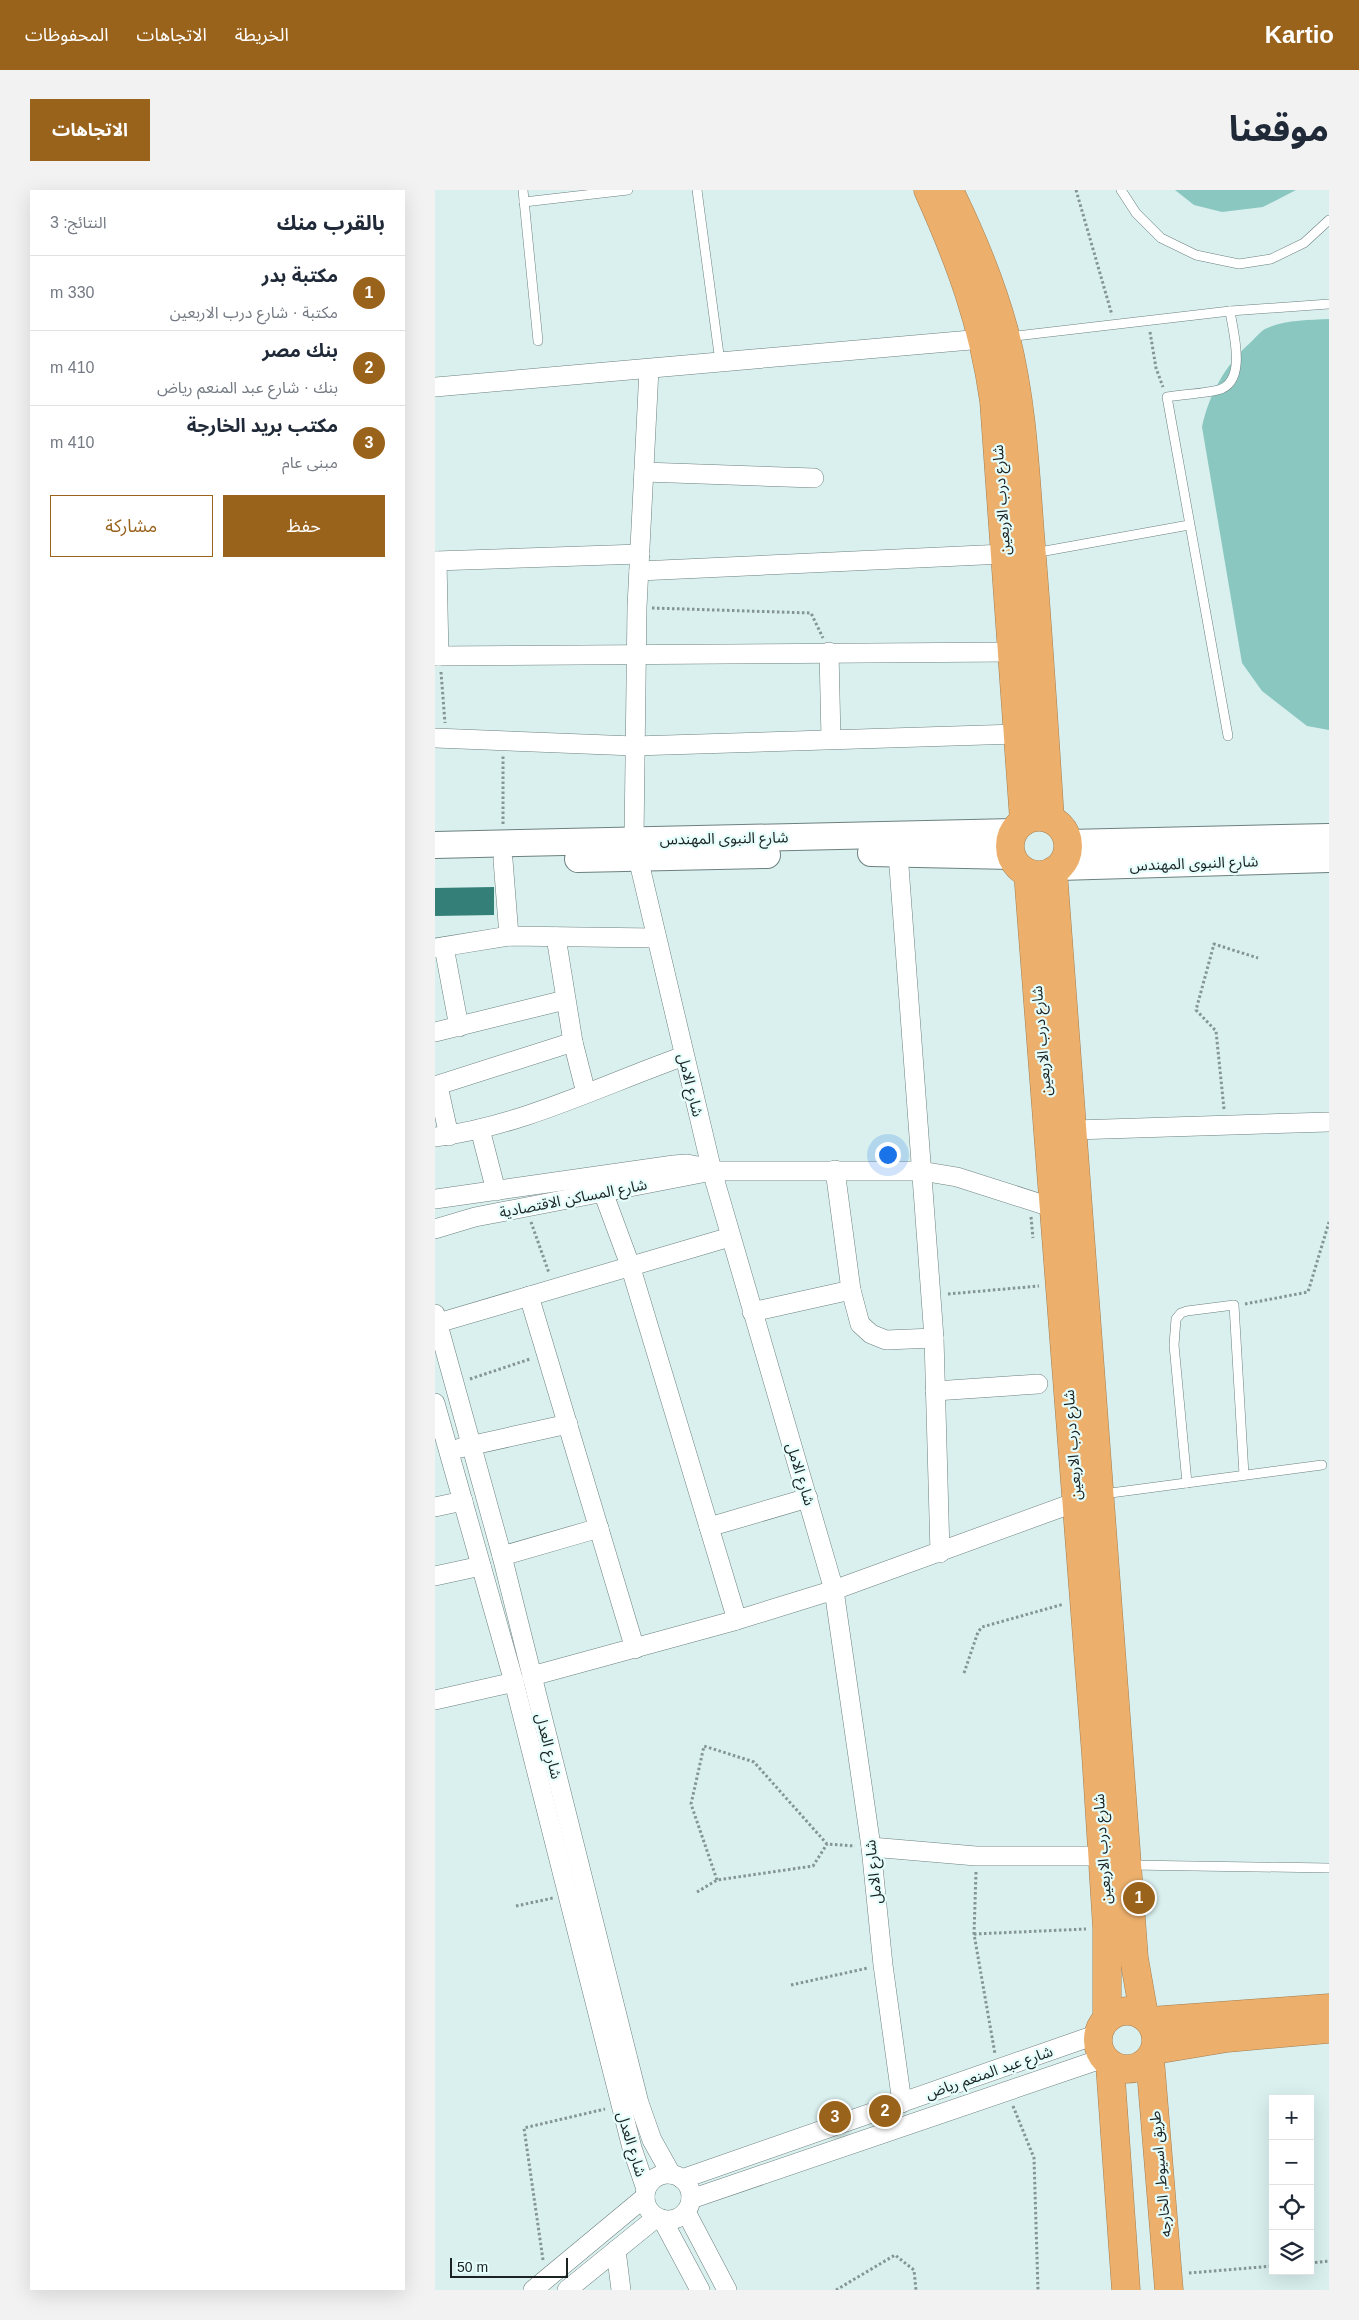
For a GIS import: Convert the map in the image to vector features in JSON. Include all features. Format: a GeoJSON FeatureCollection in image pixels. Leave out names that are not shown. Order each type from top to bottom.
{"type":"FeatureCollection","features":[{"type":"Feature","properties":{"kind":"highway","name":"شارع درب الاربعين"},"geometry":{"type":"LineString","coordinates":[[928,190],[994,338],[1019,401],[1032,554],[1039,848],[1054,1208],[1089,1498],[1084,1599],[1107,1754]]}},
{"type":"Feature","properties":{"kind":"highway","name":"شارع درب الاربعين"},"geometry":{"type":"LineString","coordinates":[[949,190],[985,274],[994,338],[993,401],[1017,734],[1039,848],[1074,1130],[1089,1498],[1115,1860],[1136,1977],[1147,2018]]}},
{"type":"Feature","properties":{"kind":"highway","name":"شارع درب الاربعين"},"geometry":{"type":"LineString","coordinates":[[1105,2044],[1107,1928],[1115,1860]]}},
{"type":"Feature","properties":{"kind":"highway"},"geometry":{"type":"LineString","coordinates":[[1126,2290],[1105,2044],[1119,2011],[1132,2010],[1147,2018],[1205,2019],[1329,2008]]}},
{"type":"Feature","properties":{"kind":"highway"},"geometry":{"type":"LineString","coordinates":[[1105,2044],[1120,2069],[1142,2066],[1153,2054],[1157,2040],[1147,2018]]}},
{"type":"Feature","properties":{"kind":"highway"},"geometry":{"type":"LineString","coordinates":[[1153,2054],[1227,2038],[1329,2029]]}},
{"type":"Feature","properties":{"kind":"highway","name":"طريق اسيوط, الخارجه"},"geometry":{"type":"LineString","coordinates":[[1153,2054],[1168,2283]]}},
{"type":"Feature","properties":{"kind":"street"},"geometry":{"type":"LineString","coordinates":[[435,387],[994,338]]}},
{"type":"Feature","properties":{"kind":"street","name":"شارع الامل"},"geometry":{"type":"LineString","coordinates":[[649,369],[637,607],[634,746],[636,848],[655,938],[711,1171],[834,1590],[871,1847],[883,1965],[909,2100],[925,2119]]}},
{"type":"Feature","properties":{"kind":"street"},"geometry":{"type":"LineString","coordinates":[[644,472],[814,478]]}},
{"type":"Feature","properties":{"kind":"street"},"geometry":{"type":"LineString","coordinates":[[1005,554],[639,563],[436,561],[437,656],[1012,652]]}},
{"type":"Feature","properties":{"kind":"street"},"geometry":{"type":"LineString","coordinates":[[829,652],[831,739]]}},
{"type":"Feature","properties":{"kind":"street"},"geometry":{"type":"LineString","coordinates":[[441,739],[634,746],[1017,734]]}},
{"type":"Feature","properties":{"kind":"street","name":"شارع النبوى المهندس"},"geometry":{"type":"LineString","coordinates":[[636,848],[899,852],[1329,837]]}},
{"type":"Feature","properties":{"kind":"street","name":"شارع النبوى المهندس"},"geometry":{"type":"LineString","coordinates":[[435,844],[503,851],[636,848],[1039,848],[1329,859]]}},
{"type":"Feature","properties":{"kind":"street"},"geometry":{"type":"LineString","coordinates":[[503,851],[509,936]]}},
{"type":"Feature","properties":{"kind":"street","name":"شارع النبوى المهندس"},"geometry":{"type":"LineString","coordinates":[[435,862],[503,851]]}},
{"type":"Feature","properties":{"kind":"street"},"geometry":{"type":"LineString","coordinates":[[899,852],[934,1338],[939,1553]]}},
{"type":"Feature","properties":{"kind":"street"},"geometry":{"type":"LineString","coordinates":[[459,1026],[439,948],[509,936],[655,938]]}},
{"type":"Feature","properties":{"kind":"street"},"geometry":{"type":"LineString","coordinates":[[556,937],[573,1042],[586,1093]]}},
{"type":"Feature","properties":{"kind":"street"},"geometry":{"type":"LineString","coordinates":[[435,1032],[565,1000]]}},
{"type":"Feature","properties":{"kind":"street"},"geometry":{"type":"LineString","coordinates":[[573,1042],[436,1086],[442,1136],[521,1118],[684,1056]]}},
{"type":"Feature","properties":{"kind":"street"},"geometry":{"type":"LineString","coordinates":[[1074,1130],[1329,1122]]}},
{"type":"Feature","properties":{"kind":"street"},"geometry":{"type":"LineString","coordinates":[[479,1129],[496,1191]]}},
{"type":"Feature","properties":{"kind":"street","name":"شارع المساكن الاقتصادية"},"geometry":{"type":"LineString","coordinates":[[435,1199],[674,1165],[701,1166],[711,1171]]}},
{"type":"Feature","properties":{"kind":"street"},"geometry":{"type":"LineString","coordinates":[[835,1170],[851,1290],[860,1324],[871,1334],[886,1340],[934,1338]]}},
{"type":"Feature","properties":{"kind":"street","name":"شارع المساكن الاقتصادية"},"geometry":{"type":"LineString","coordinates":[[435,1229],[453,1222],[711,1171],[921,1170],[957,1176],[1054,1208]]}},
{"type":"Feature","properties":{"kind":"street"},"geometry":{"type":"LineString","coordinates":[[603,1192],[630,1265],[737,1620]]}},
{"type":"Feature","properties":{"kind":"street"},"geometry":{"type":"LineString","coordinates":[[436,1319],[529,1296],[730,1237]]}},
{"type":"Feature","properties":{"kind":"street"},"geometry":{"type":"LineString","coordinates":[[751,1312],[851,1290]]}},
{"type":"Feature","properties":{"kind":"street"},"geometry":{"type":"LineString","coordinates":[[529,1296],[635,1649]]}},
{"type":"Feature","properties":{"kind":"street","name":"شارع العدل"},"geometry":{"type":"LineString","coordinates":[[436,1319],[502,1556],[639,2103],[652,2140],[676,2176]]}},
{"type":"Feature","properties":{"kind":"street"},"geometry":{"type":"LineString","coordinates":[[935,1391],[1038,1384]]}},
{"type":"Feature","properties":{"kind":"street","name":"شارع العدل"},"geometry":{"type":"LineString","coordinates":[[435,1403],[514,1682],[631,2148],[646,2193]]}},
{"type":"Feature","properties":{"kind":"street"},"geometry":{"type":"LineString","coordinates":[[449,1451],[568,1424]]}},
{"type":"Feature","properties":{"kind":"street"},"geometry":{"type":"LineString","coordinates":[[709,1527],[808,1498]]}},
{"type":"Feature","properties":{"kind":"street"},"geometry":{"type":"LineString","coordinates":[[532,1676],[737,1620],[834,1590],[1089,1498]]}},
{"type":"Feature","properties":{"kind":"street"},"geometry":{"type":"LineString","coordinates":[[435,1507],[463,1501]]}},
{"type":"Feature","properties":{"kind":"street"},"geometry":{"type":"LineString","coordinates":[[502,1556],[599,1528]]}},
{"type":"Feature","properties":{"kind":"street"},"geometry":{"type":"LineString","coordinates":[[435,1576],[481,1566]]}},
{"type":"Feature","properties":{"kind":"street"},"geometry":{"type":"LineString","coordinates":[[435,1700],[514,1682]]}},
{"type":"Feature","properties":{"kind":"street"},"geometry":{"type":"LineString","coordinates":[[871,1847],[976,1856],[1115,1860]]}},
{"type":"Feature","properties":{"kind":"street","name":"شارع عبد المنعم رياض"},"geometry":{"type":"LineString","coordinates":[[676,2176],[875,2112],[997,2069],[1105,2044]]}},
{"type":"Feature","properties":{"kind":"street","name":"شارع عبد المنعم رياض"},"geometry":{"type":"LineString","coordinates":[[688,2206],[883,2133],[1007,2092],[1105,2044]]}},
{"type":"Feature","properties":{"kind":"street"},"geometry":{"type":"LineString","coordinates":[[875,2112],[883,2133]]}},
{"type":"Feature","properties":{"kind":"street"},"geometry":{"type":"LineString","coordinates":[[539,2285],[646,2193],[656,2178],[676,2176],[689,2188],[688,2206],[727,2290]]}},
{"type":"Feature","properties":{"kind":"street"},"geometry":{"type":"LineString","coordinates":[[646,2193],[651,2212],[660,2218],[700,2290]]}},
{"type":"Feature","properties":{"kind":"street"},"geometry":{"type":"LineString","coordinates":[[567,2290],[616,2250],[660,2218],[675,2219],[688,2206]]}},
{"type":"Feature","properties":{"kind":"street"},"geometry":{"type":"LineString","coordinates":[[616,2250],[621,2290]]}},
{"type":"Feature","properties":{"kind":"lane"},"geometry":{"type":"LineString","coordinates":[[523,190],[538,341]]}},
{"type":"Feature","properties":{"kind":"lane"},"geometry":{"type":"LineString","coordinates":[[524,202],[578,193],[628,190]]}},
{"type":"Feature","properties":{"kind":"lane"},"geometry":{"type":"LineString","coordinates":[[697,190],[720,362]]}},
{"type":"Feature","properties":{"kind":"lane"},"geometry":{"type":"LineString","coordinates":[[1121,190],[1136,213],[1161,238],[1196,255],[1239,264],[1271,259],[1303,243],[1329,220]]}},
{"type":"Feature","properties":{"kind":"lane"},"geometry":{"type":"LineString","coordinates":[[994,338],[1148,322],[1230,311],[1329,304]]}},
{"type":"Feature","properties":{"kind":"lane"},"geometry":{"type":"LineString","coordinates":[[1228,736],[1167,396],[1219,390],[1231,379],[1237,365],[1230,311]]}},
{"type":"Feature","properties":{"kind":"lane"},"geometry":{"type":"LineString","coordinates":[[1032,554],[1189,526]]}},
{"type":"Feature","properties":{"kind":"lane"},"geometry":{"type":"LineString","coordinates":[[1187,1483],[1174,1328],[1181,1313],[1234,1306],[1244,1475]]}},
{"type":"Feature","properties":{"kind":"lane"},"geometry":{"type":"LineString","coordinates":[[1089,1498],[1322,1465]]}},
{"type":"Feature","properties":{"kind":"lane"},"geometry":{"type":"LineString","coordinates":[[1115,1860],[1329,1868]]}},
{"type":"Feature","properties":{"kind":"path"},"geometry":{"type":"LineString","coordinates":[[1076,190],[1115,325]]}},
{"type":"Feature","properties":{"kind":"path"},"geometry":{"type":"LineString","coordinates":[[1148,322],[1156,368],[1167,396]]}},
{"type":"Feature","properties":{"kind":"path"},"geometry":{"type":"LineString","coordinates":[[637,607],[811,613],[829,652]]}},
{"type":"Feature","properties":{"kind":"path"},"geometry":{"type":"LineString","coordinates":[[437,656],[441,739]]}},
{"type":"Feature","properties":{"kind":"path"},"geometry":{"type":"LineString","coordinates":[[503,741],[503,851]]}},
{"type":"Feature","properties":{"kind":"path"},"geometry":{"type":"LineString","coordinates":[[1226,1125],[1216,1031],[1196,1010],[1214,944],[1257,958]]}},
{"type":"Feature","properties":{"kind":"path"},"geometry":{"type":"LineString","coordinates":[[1029,1199],[1034,1247]]}},
{"type":"Feature","properties":{"kind":"path"},"geometry":{"type":"LineString","coordinates":[[526,1207],[554,1288]]}},
{"type":"Feature","properties":{"kind":"path"},"geometry":{"type":"LineString","coordinates":[[1234,1306],[1308,1292],[1329,1222]]}},
{"type":"Feature","properties":{"kind":"path"},"geometry":{"type":"LineString","coordinates":[[930,1295],[1039,1286],[1037,1276]]}},
{"type":"Feature","properties":{"kind":"path"},"geometry":{"type":"LineString","coordinates":[[455,1384],[547,1354]]}},
{"type":"Feature","properties":{"kind":"path"},"geometry":{"type":"LineString","coordinates":[[964,1674],[978,1632],[982,1626],[1084,1599]]}},
{"type":"Feature","properties":{"kind":"path"},"geometry":{"type":"LineString","coordinates":[[717,1880],[691,1804],[704,1746],[754,1762],[827,1844],[871,1847]]}},
{"type":"Feature","properties":{"kind":"path"},"geometry":{"type":"LineString","coordinates":[[697,1892],[717,1880],[813,1866],[827,1844]]}},
{"type":"Feature","properties":{"kind":"path"},"geometry":{"type":"LineString","coordinates":[[976,1856],[974,1934],[997,2069]]}},
{"type":"Feature","properties":{"kind":"path"},"geometry":{"type":"LineString","coordinates":[[517,1906],[568,1895]]}},
{"type":"Feature","properties":{"kind":"path"},"geometry":{"type":"LineString","coordinates":[[974,1934],[1107,1928]]}},
{"type":"Feature","properties":{"kind":"path"},"geometry":{"type":"LineString","coordinates":[[791,1985],[883,1965]]}},
{"type":"Feature","properties":{"kind":"path"},"geometry":{"type":"LineString","coordinates":[[1007,2092],[1034,2158],[1038,2290]]}},
{"type":"Feature","properties":{"kind":"path"},"geometry":{"type":"LineString","coordinates":[[539,2285],[524,2128],[621,2106]]}},
{"type":"Feature","properties":{"kind":"path"},"geometry":{"type":"LineString","coordinates":[[836,2290],[895,2255],[914,2270],[917,2290]]}},
{"type":"Feature","properties":{"kind":"path"},"geometry":{"type":"LineString","coordinates":[[1314,2263],[1329,2261]]}},
{"type":"Feature","properties":{"kind":"path"},"geometry":{"type":"LineString","coordinates":[[1168,2283],[1269,2267]]}},
{"type":"Feature","properties":{"kind":"shaded area"},"geometry":{"type":"Polygon","coordinates":[[[1175,190],[1296,190],[1263,207],[1222,212],[1194,205],[1175,190]]]}},
{"type":"Feature","properties":{"kind":"shaded area"},"geometry":{"type":"Polygon","coordinates":[[[1329,319],[1329,730],[1307,726],[1262,691],[1242,663],[1202,427],[1214,391],[1226,370],[1261,332],[1272,326],[1288,322],[1329,319]]]}},
{"type":"Feature","properties":{"kind":"building"},"geometry":{"type":"Polygon","coordinates":[[[494,887],[494,915],[435,916],[435,888],[494,887]]]}},
{"type":"Feature","properties":{"kind":"place","name":"مكتبة بدر"},"geometry":{"type":"Point","coordinates":[1139,1898]}},
{"type":"Feature","properties":{"kind":"place","name":"بنك مصر"},"geometry":{"type":"Point","coordinates":[885,2111]}},
{"type":"Feature","properties":{"kind":"place","name":"مكتب بريد الخارجة"},"geometry":{"type":"Point","coordinates":[835,2117]}}]}
